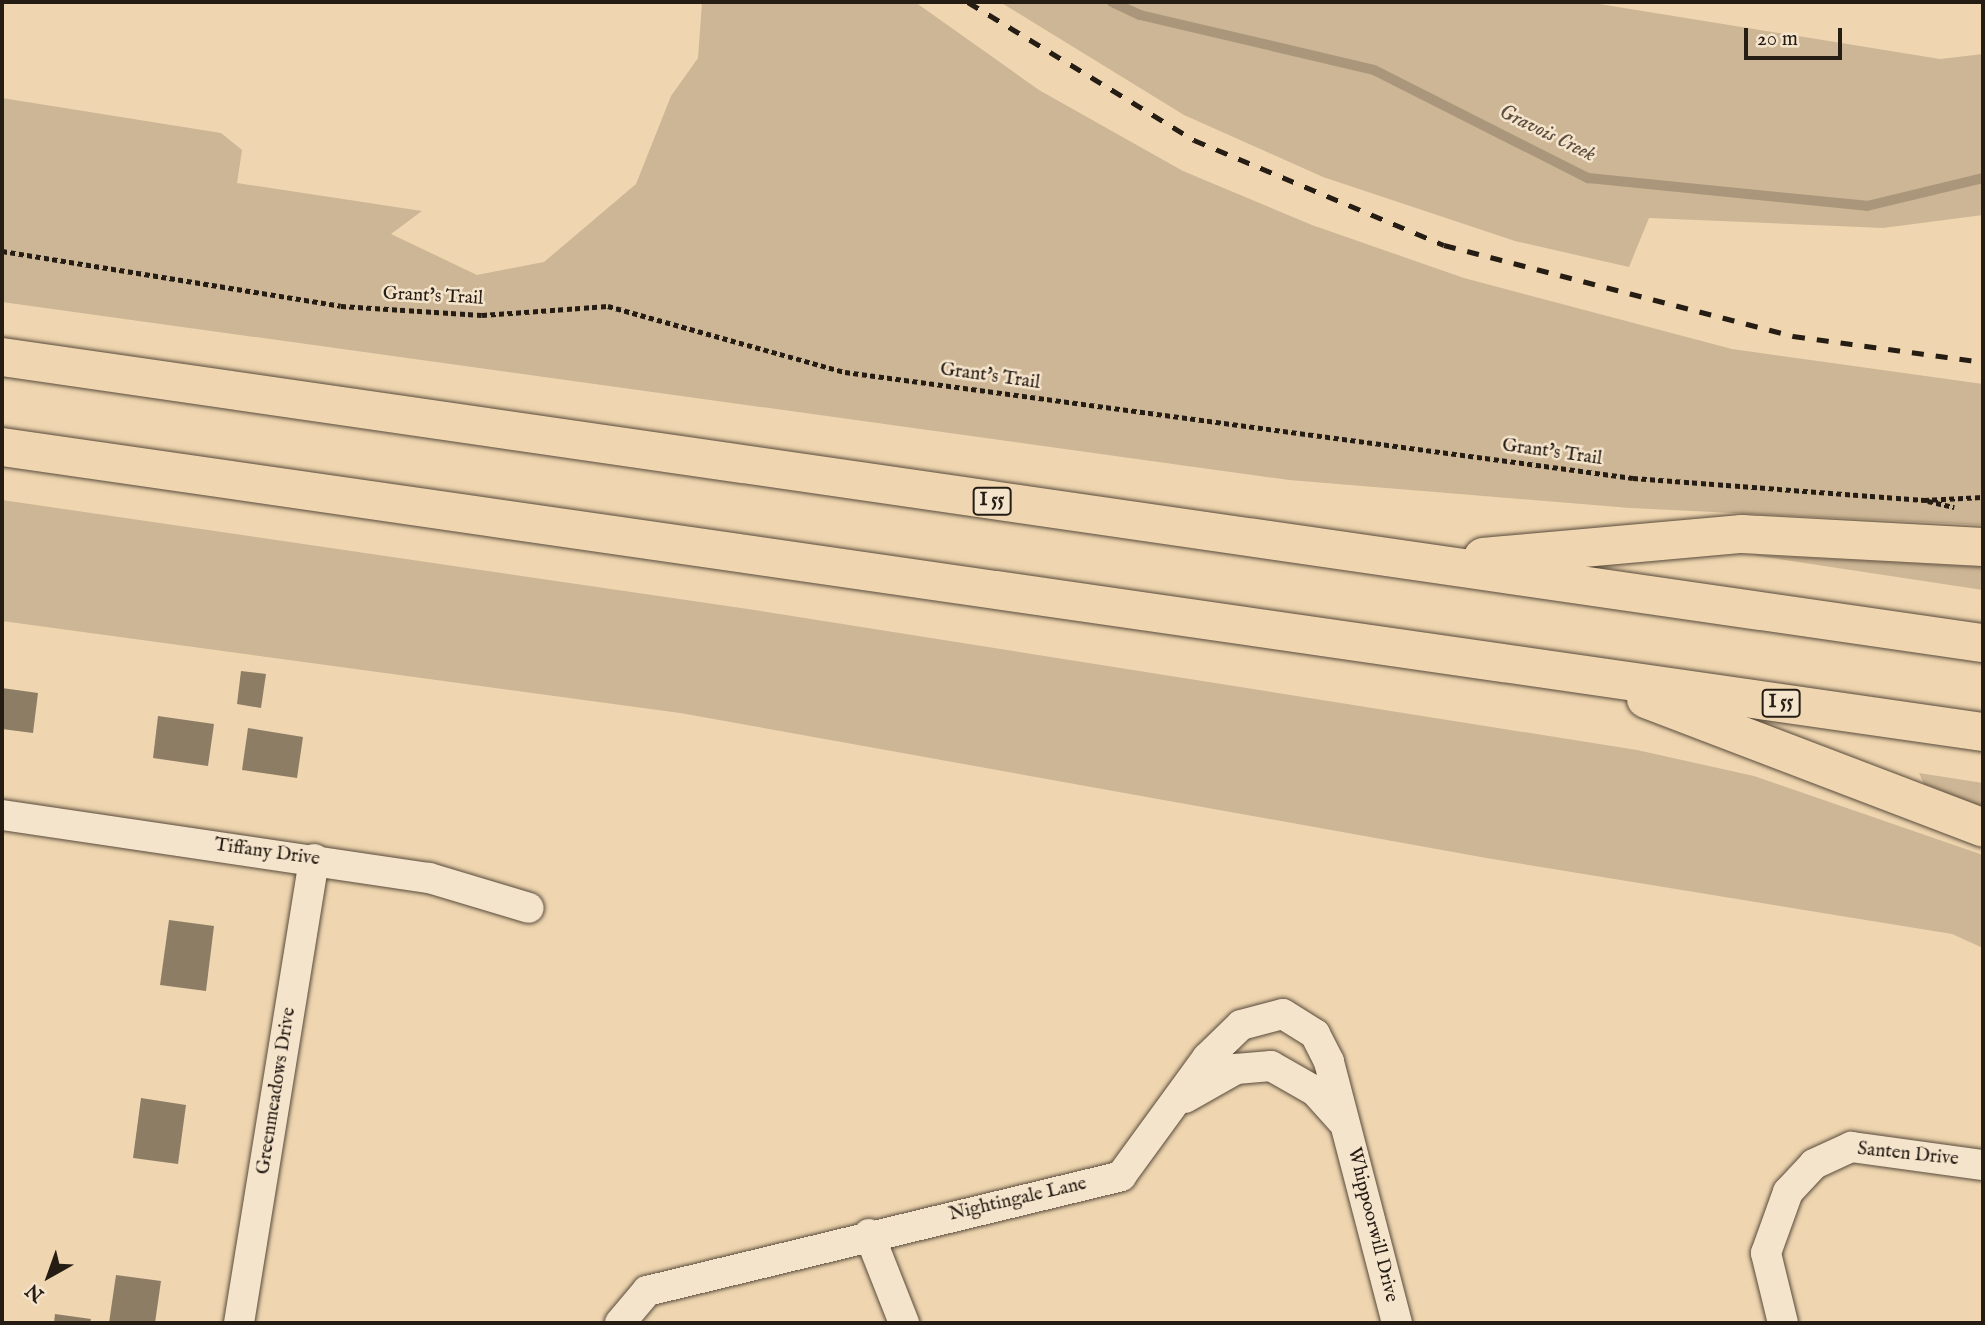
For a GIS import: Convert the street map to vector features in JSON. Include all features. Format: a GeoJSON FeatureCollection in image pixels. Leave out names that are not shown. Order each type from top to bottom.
{"type":"FeatureCollection","features":[{"type":"Feature","properties":{"kind":"highway","name":"I 55"},"geometry":{"type":"LineString","coordinates":[[2,357],[1983,643]]}},
{"type":"Feature","properties":{"kind":"highway","name":"I 55"},"geometry":{"type":"LineString","coordinates":[[2,447],[1983,732]]}},
{"type":"Feature","properties":{"kind":"highway"},"geometry":{"type":"LineString","coordinates":[[1418,563],[1742,534],[1983,547]]}},
{"type":"Feature","properties":{"kind":"highway"},"geometry":{"type":"LineString","coordinates":[[1578,674],[1983,828]]}},
{"type":"Feature","properties":{"kind":"street","name":"Tiffany Drive"},"geometry":{"type":"LineString","coordinates":[[2,815],[429,878],[529,908]]}},
{"type":"Feature","properties":{"kind":"street","name":"Greenmeadows Drive"},"geometry":{"type":"LineString","coordinates":[[239,1323],[314,859]]}},
{"type":"Feature","properties":{"kind":"street","name":"Nightingale Lane"},"geometry":{"type":"LineString","coordinates":[[620,1323],[647,1291],[869,1234],[1121,1176],[1171,1108],[1241,1025],[1283,1014],[1315,1034]]}},
{"type":"Feature","properties":{"kind":"street","name":"Whippoorwill Drive"},"geometry":{"type":"LineString","coordinates":[[1315,1034],[1346,1126],[1397,1323]]}},
{"type":"Feature","properties":{"kind":"street","name":"Whippoorwill Drive"},"geometry":{"type":"LineString","coordinates":[[1171,1108],[1236,1069],[1271,1066],[1315,1091],[1346,1126]]}},
{"type":"Feature","properties":{"kind":"street","name":"Santen Drive"},"geometry":{"type":"LineString","coordinates":[[1783,1323],[1766,1253],[1788,1192],[1814,1164],[1851,1147],[1983,1165]]}},
{"type":"Feature","properties":{"kind":"street"},"geometry":{"type":"LineString","coordinates":[[869,1234],[904,1323]]}},
{"type":"Feature","properties":{"kind":"path","name":"Grant's Trail"},"geometry":{"type":"LineString","coordinates":[[2,251],[341,306],[482,315],[608,306],[845,372],[1633,478],[1924,500],[1983,497]]}},
{"type":"Feature","properties":{"kind":"shaded area"},"geometry":{"type":"Polygon","coordinates":[[[702,2],[915,2],[1039,90],[1183,171],[1312,225],[1464,278],[1732,349],[1983,384],[1983,525],[1630,508],[1289,480],[2,302],[2,98],[221,133],[242,150],[237,183],[422,211],[391,234],[477,275],[544,262],[636,184],[671,96],[698,58],[702,2]]]}},
{"type":"Feature","properties":{"kind":"shaded area"},"geometry":{"type":"Polygon","coordinates":[[[1000,2],[1587,2],[1940,59],[1983,54],[1983,215],[1883,228],[1649,218],[1629,267],[1515,241],[1323,177],[1184,115],[1000,2]]]}},
{"type":"Feature","properties":{"kind":"shaded area"},"geometry":{"type":"Polygon","coordinates":[[[2,500],[748,609],[1637,750],[1754,776],[1983,855],[1983,948],[1952,934],[1492,859],[680,713],[2,621],[2,500]]]}},
{"type":"Feature","properties":{"kind":"shaded area"},"geometry":{"type":"Polygon","coordinates":[[[1752,555],[1983,567],[1983,590],[1752,555]]]}},
{"type":"Feature","properties":{"kind":"shaded area"},"geometry":{"type":"Polygon","coordinates":[[[1919,773],[1983,783],[1983,807],[1924,784],[1919,773]]]}},
{"type":"Feature","properties":{"kind":"building"},"geometry":{"type":"Polygon","coordinates":[[[241,671],[266,674],[261,708],[237,704],[241,671]]]}},
{"type":"Feature","properties":{"kind":"building"},"geometry":{"type":"Polygon","coordinates":[[[2,688],[38,693],[33,733],[2,729],[2,688]]]}},
{"type":"Feature","properties":{"kind":"building"},"geometry":{"type":"Polygon","coordinates":[[[158,716],[214,724],[208,766],[153,758],[158,716]]]}},
{"type":"Feature","properties":{"kind":"building"},"geometry":{"type":"Polygon","coordinates":[[[248,728],[303,737],[297,778],[242,770],[248,728]]]}},
{"type":"Feature","properties":{"kind":"building"},"geometry":{"type":"Polygon","coordinates":[[[169,920],[214,926],[206,991],[160,985],[169,920]]]}},
{"type":"Feature","properties":{"kind":"building"},"geometry":{"type":"Polygon","coordinates":[[[141,1098],[186,1105],[178,1164],[133,1158],[141,1098]]]}},
{"type":"Feature","properties":{"kind":"building"},"geometry":{"type":"Polygon","coordinates":[[[116,1275],[161,1281],[155,1323],[109,1323],[116,1275]]]}},
{"type":"Feature","properties":{"kind":"building"},"geometry":{"type":"Polygon","coordinates":[[[55,1314],[91,1319],[90,1323],[54,1323],[55,1314]]]}},
{"type":"Feature","properties":{"kind":"waterway","name":"Gravois Creek"},"geometry":{"type":"LineString","coordinates":[[1112,2],[1140,15],[1374,70],[1588,178],[1867,206],[1983,178]]}},
{"type":"Feature","properties":{"kind":"railway"},"geometry":{"type":"LineString","coordinates":[[968,2],[1194,140],[1444,245],[1793,336],[1983,362]]}}]}
